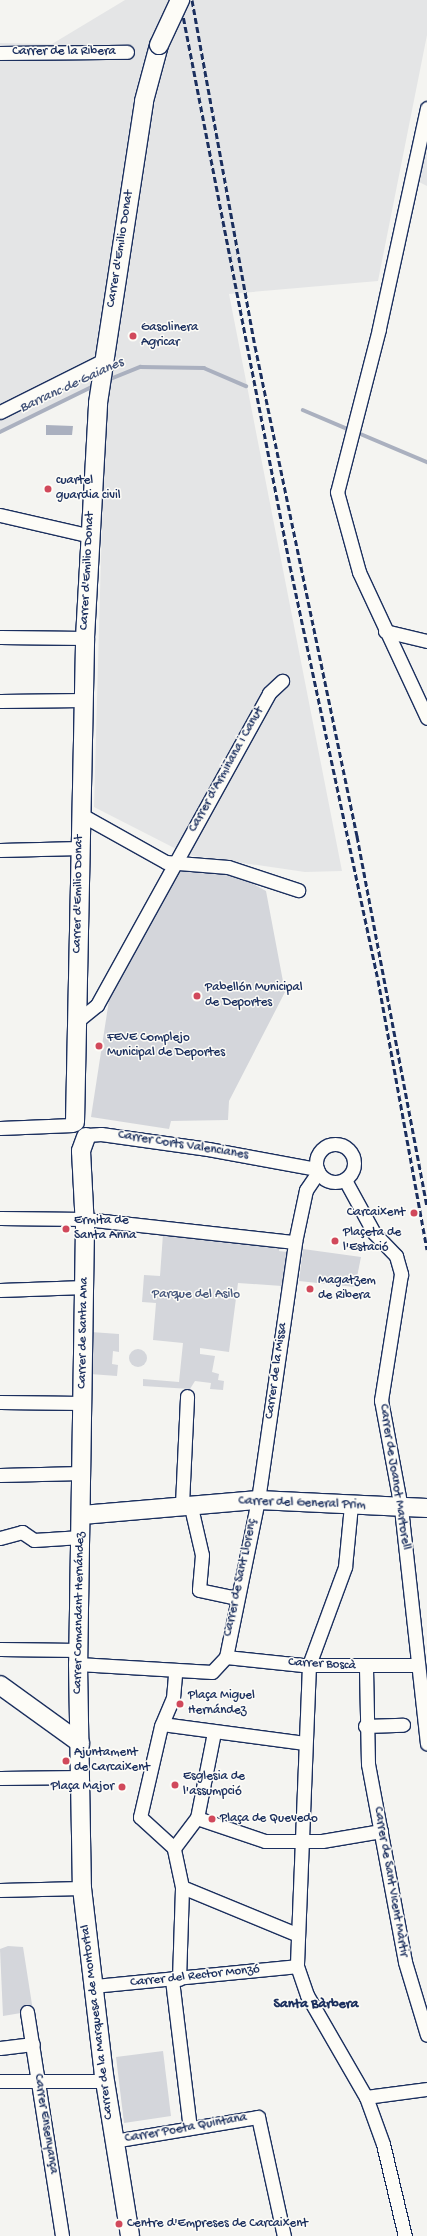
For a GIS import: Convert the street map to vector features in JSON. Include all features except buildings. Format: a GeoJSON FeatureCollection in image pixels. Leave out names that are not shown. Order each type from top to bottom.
{"type":"FeatureCollection","features":[{"type":"Feature","properties":{"kind":"street","name":"Carrer d'Emilio Donat"},"geometry":{"type":"LineString","coordinates":[[80,1132],[76,1022],[80,814],[85,638],[98,402],[101,369],[144,102],[159,45],[180,0]]}},
{"type":"Feature","properties":{"kind":"street","name":"Carrer de la Ribera"},"geometry":{"type":"LineString","coordinates":[[0,53],[128,52]]}},
{"type":"Feature","properties":{"kind":"street"},"geometry":{"type":"LineString","coordinates":[[427,108],[379,329],[354,415],[337,492],[359,572],[385,631],[427,718]]}},
{"type":"Feature","properties":{"kind":"street"},"geometry":{"type":"LineString","coordinates":[[0,412],[101,369]]}},
{"type":"Feature","properties":{"kind":"street"},"geometry":{"type":"LineString","coordinates":[[0,515],[91,536]]}},
{"type":"Feature","properties":{"kind":"street"},"geometry":{"type":"LineString","coordinates":[[385,631],[427,641]]}},
{"type":"Feature","properties":{"kind":"street"},"geometry":{"type":"LineString","coordinates":[[0,637],[85,638]]}},
{"type":"Feature","properties":{"kind":"street","name":"Carrer d'Armiñana i Canut"},"geometry":{"type":"LineString","coordinates":[[76,1022],[97,1005],[269,693],[282,681]]}},
{"type":"Feature","properties":{"kind":"street"},"geometry":{"type":"LineString","coordinates":[[0,701],[84,700]]}},
{"type":"Feature","properties":{"kind":"street"},"geometry":{"type":"LineString","coordinates":[[80,814],[166,862],[228,866],[298,890]]}},
{"type":"Feature","properties":{"kind":"street"},"geometry":{"type":"LineString","coordinates":[[0,850],[80,848]]}},
{"type":"Feature","properties":{"kind":"street","name":"Carrer Corts Valencianes"},"geometry":{"type":"LineString","coordinates":[[0,1128],[80,1132],[265,1158],[318,1171]]}},
{"type":"Feature","properties":{"kind":"street","name":"Carrer de Santa Ana"},"geometry":{"type":"LineString","coordinates":[[80,1132],[85,1219],[82,1515]]}},
{"type":"Feature","properties":{"kind":"street"},"geometry":{"type":"LineString","coordinates":[[336,1144],[348,1149],[354,1165],[345,1180],[327,1181],[318,1171],[319,1153],[336,1144]]}},
{"type":"Feature","properties":{"kind":"street","name":"Carrer Corts Valencianes"},"geometry":{"type":"LineString","coordinates":[[265,1158],[319,1153]]}},
{"type":"Feature","properties":{"kind":"street","name":"Carrer de la Missa"},"geometry":{"type":"LineString","coordinates":[[258,1500],[295,1242],[306,1190],[318,1171]]}},
{"type":"Feature","properties":{"kind":"street","name":"Carrer de Joanot Martorell"},"geometry":{"type":"LineString","coordinates":[[345,1180],[374,1233],[396,1256],[400,1283],[381,1400],[401,1508],[427,1744]]}},
{"type":"Feature","properties":{"kind":"street"},"geometry":{"type":"LineString","coordinates":[[0,1218],[85,1219],[295,1242]]}},
{"type":"Feature","properties":{"kind":"street"},"geometry":{"type":"LineString","coordinates":[[0,1290],[85,1286]]}},
{"type":"Feature","properties":{"kind":"street"},"geometry":{"type":"LineString","coordinates":[[187,1396],[186,1504],[202,1555],[199,1590],[236,1598]]}},
{"type":"Feature","properties":{"kind":"street"},"geometry":{"type":"LineString","coordinates":[[0,1402],[83,1403]]}},
{"type":"Feature","properties":{"kind":"street"},"geometry":{"type":"LineString","coordinates":[[0,1475],[82,1473]]}},
{"type":"Feature","properties":{"kind":"street","name":"Carrer del General Prim"},"geometry":{"type":"LineString","coordinates":[[82,1515],[186,1504],[258,1500],[401,1508],[427,1508]]}},
{"type":"Feature","properties":{"kind":"street","name":"Carrer de Sant Llorenç"},"geometry":{"type":"LineString","coordinates":[[226,1657],[236,1598],[258,1500]]}},
{"type":"Feature","properties":{"kind":"street"},"geometry":{"type":"LineString","coordinates":[[351,1505],[345,1566],[309,1666],[296,1934],[297,1966],[307,1995],[366,2097],[383,2144],[405,2236]]}},
{"type":"Feature","properties":{"kind":"street","name":"Carrer Comandant Hernández"},"geometry":{"type":"LineString","coordinates":[[80,1746],[78,1657],[82,1515]]}},
{"type":"Feature","properties":{"kind":"street"},"geometry":{"type":"LineString","coordinates":[[0,1538],[22,1532],[34,1540],[81,1537]]}},
{"type":"Feature","properties":{"kind":"street"},"geometry":{"type":"LineString","coordinates":[[0,1649],[78,1657],[175,1672],[212,1672],[226,1657]]}},
{"type":"Feature","properties":{"kind":"street","name":"Carrer Boscà"},"geometry":{"type":"LineString","coordinates":[[226,1657],[309,1666],[366,1668],[418,1665]]}},
{"type":"Feature","properties":{"kind":"street","name":"Carrer de Sant Vicent Màrtir"},"geometry":{"type":"LineString","coordinates":[[366,1668],[365,1726],[381,1831],[405,1962],[427,2035]]}},
{"type":"Feature","properties":{"kind":"street"},"geometry":{"type":"LineString","coordinates":[[175,1672],[172,1698],[162,1724],[140,1817],[174,1848],[182,1887],[175,1979],[190,2128]]}},
{"type":"Feature","properties":{"kind":"street"},"geometry":{"type":"LineString","coordinates":[[0,1685],[64,1728],[80,1746],[81,1777],[0,1778]]}},
{"type":"Feature","properties":{"kind":"street","name":"Carrer Comandant Hernández"},"geometry":{"type":"LineString","coordinates":[[64,1728],[73,1725],[79,1711]]}},
{"type":"Feature","properties":{"kind":"street"},"geometry":{"type":"LineString","coordinates":[[162,1724],[305,1743]]}},
{"type":"Feature","properties":{"kind":"street"},"geometry":{"type":"LineString","coordinates":[[365,1726],[403,1725]]}},
{"type":"Feature","properties":{"kind":"street"},"geometry":{"type":"LineString","coordinates":[[174,1848],[197,1818],[214,1732]]}},
{"type":"Feature","properties":{"kind":"street","name":"Carrer de la Marquesa de Montortal"},"geometry":{"type":"LineString","coordinates":[[81,1777],[82,1888],[113,2142],[130,2236]]}},
{"type":"Feature","properties":{"kind":"street"},"geometry":{"type":"LineString","coordinates":[[197,1818],[255,1839],[300,1842],[381,1831]]}},
{"type":"Feature","properties":{"kind":"street"},"geometry":{"type":"LineString","coordinates":[[182,1887],[296,1934]]}},
{"type":"Feature","properties":{"kind":"street"},"geometry":{"type":"LineString","coordinates":[[0,1890],[82,1888]]}},
{"type":"Feature","properties":{"kind":"street","name":"Carrer del Rector Monzó"},"geometry":{"type":"LineString","coordinates":[[94,1986],[297,1966]]}},
{"type":"Feature","properties":{"kind":"street","name":"Carrer Ensenyança"},"geometry":{"type":"LineString","coordinates":[[27,2012],[62,2236]]}},
{"type":"Feature","properties":{"kind":"street"},"geometry":{"type":"LineString","coordinates":[[0,2048],[33,2044]]}},
{"type":"Feature","properties":{"kind":"street"},"geometry":{"type":"LineString","coordinates":[[0,2081],[105,2082]]}},
{"type":"Feature","properties":{"kind":"street"},"geometry":{"type":"LineString","coordinates":[[366,2097],[427,2089]]}},
{"type":"Feature","properties":{"kind":"street","name":"Carrer Poeta Quintana"},"geometry":{"type":"LineString","coordinates":[[113,2142],[258,2117],[284,2236]]}},
{"type":"Feature","properties":{"kind":"shaded area"},"geometry":{"type":"Polygon","coordinates":[[[125,0],[427,0],[427,35],[378,281],[229,294],[342,871],[305,872],[188,855],[94,807],[106,379],[0,430],[0,43],[52,44],[125,0]]]}},
{"type":"Feature","properties":{"kind":"shaded area"},"geometry":{"type":"Polygon","coordinates":[[[427,142],[427,186],[417,181],[427,142]]]}},
{"type":"Feature","properties":{"kind":"green space","name":"Pabellón Municipal de Deportes"},"geometry":{"type":"Polygon","coordinates":[[[182,866],[227,870],[266,891],[285,992],[229,1101],[228,1120],[171,1121],[169,1129],[91,1117],[109,1000],[182,866]]]}},
{"type":"Feature","properties":{"kind":"green space","name":"Parque del Asilo"},"geometry":{"type":"Polygon","coordinates":[[[163,1234],[280,1244],[279,1251],[287,1252],[282,1286],[238,1283],[229,1352],[200,1348],[200,1354],[215,1356],[212,1372],[219,1374],[218,1380],[224,1381],[223,1390],[210,1389],[211,1383],[195,1381],[190,1389],[143,1386],[143,1379],[179,1382],[183,1343],[153,1340],[156,1303],[142,1302],[144,1275],[160,1276],[163,1234]]]}},
{"type":"Feature","properties":{"kind":"green space"},"geometry":{"type":"Polygon","coordinates":[[[303,1249],[361,1257],[355,1287],[299,1281],[303,1249]]]}},
{"type":"Feature","properties":{"kind":"green space"},"geometry":{"type":"Polygon","coordinates":[[[91,1332],[119,1334],[119,1352],[113,1351],[112,1364],[118,1365],[117,1376],[90,1374],[91,1332]]]}},
{"type":"Feature","properties":{"kind":"green space"},"geometry":{"type":"Polygon","coordinates":[[[138,1349],[144,1352],[147,1358],[144,1364],[138,1367],[132,1364],[129,1358],[132,1352],[138,1349]]]}},
{"type":"Feature","properties":{"kind":"green space"},"geometry":{"type":"Polygon","coordinates":[[[8,1946],[23,1947],[33,2011],[3,2016],[0,1949],[8,1946]]]}},
{"type":"Feature","properties":{"kind":"green space"},"geometry":{"type":"Polygon","coordinates":[[[163,2051],[171,2116],[124,2123],[116,2057],[163,2051]]]}},
{"type":"Feature","properties":{"kind":"water"},"geometry":{"type":"Polygon","coordinates":[[[46,425],[73,426],[72,435],[46,435],[46,425]]]}},
{"type":"Feature","properties":{"kind":"waterway","name":"Barranc de Gaianes"},"geometry":{"type":"LineString","coordinates":[[108,380],[141,367],[204,368],[246,386]]}},
{"type":"Feature","properties":{"kind":"waterway","name":"Barranc de Gaianes"},"geometry":{"type":"LineString","coordinates":[[0,432],[94,386]]}},
{"type":"Feature","properties":{"kind":"waterway","name":"Barranc de Gaianes"},"geometry":{"type":"LineString","coordinates":[[303,410],[350,430]]}},
{"type":"Feature","properties":{"kind":"waterway","name":"Barranc de Gaianes"},"geometry":{"type":"LineString","coordinates":[[356,432],[427,462]]}},
{"type":"Feature","properties":{"kind":"railway"},"geometry":{"type":"LineString","coordinates":[[180,0],[290,566],[378,980],[427,1250]]}},
{"type":"Feature","properties":{"kind":"railway"},"geometry":{"type":"LineString","coordinates":[[192,0],[255,346],[357,836],[427,1206]]}},
{"type":"Feature","properties":{"kind":"place","name":"Gasolinera Agricar"},"geometry":{"type":"Point","coordinates":[133,336]}},
{"type":"Feature","properties":{"kind":"place","name":"cuartel guardia civil"},"geometry":{"type":"Point","coordinates":[48,489]}},
{"type":"Feature","properties":{"kind":"place","name":"Pabellón Municipal de Deportes"},"geometry":{"type":"Point","coordinates":[197,996]}},
{"type":"Feature","properties":{"kind":"place","name":"FEVE Complejo Municipal de Deportes"},"geometry":{"type":"Point","coordinates":[99,1046]}},
{"type":"Feature","properties":{"kind":"place","name":"Carcaixent"},"geometry":{"type":"Point","coordinates":[414,1213]}},
{"type":"Feature","properties":{"kind":"place","name":"Ermita de Santa Anna"},"geometry":{"type":"Point","coordinates":[66,1229]}},
{"type":"Feature","properties":{"kind":"place","name":"Plaçeta de l'Estació"},"geometry":{"type":"Point","coordinates":[335,1241]}},
{"type":"Feature","properties":{"kind":"place","name":"Magatzem de Ribera"},"geometry":{"type":"Point","coordinates":[310,1289]}},
{"type":"Feature","properties":{"kind":"place","name":"Plaça Miguel Hernández"},"geometry":{"type":"Point","coordinates":[180,1704]}},
{"type":"Feature","properties":{"kind":"place","name":"Ajuntament de Carcaixent"},"geometry":{"type":"Point","coordinates":[66,1761]}},
{"type":"Feature","properties":{"kind":"place","name":"Esglesia de l'assumpció"},"geometry":{"type":"Point","coordinates":[175,1785]}},
{"type":"Feature","properties":{"kind":"place","name":"Plaça Major"},"geometry":{"type":"Point","coordinates":[122,1787]}},
{"type":"Feature","properties":{"kind":"place","name":"Plaça de Quevedo"},"geometry":{"type":"Point","coordinates":[212,1819]}},
{"type":"Feature","properties":{"kind":"place","name":"Centre d'Empreses de Carcaixent"},"geometry":{"type":"Point","coordinates":[119,2224]}},
{"type":"Feature","properties":{"kind":"district","name":"Santa Bàrbera"},"geometry":{"type":"Point","coordinates":[316,2005]}}]}
